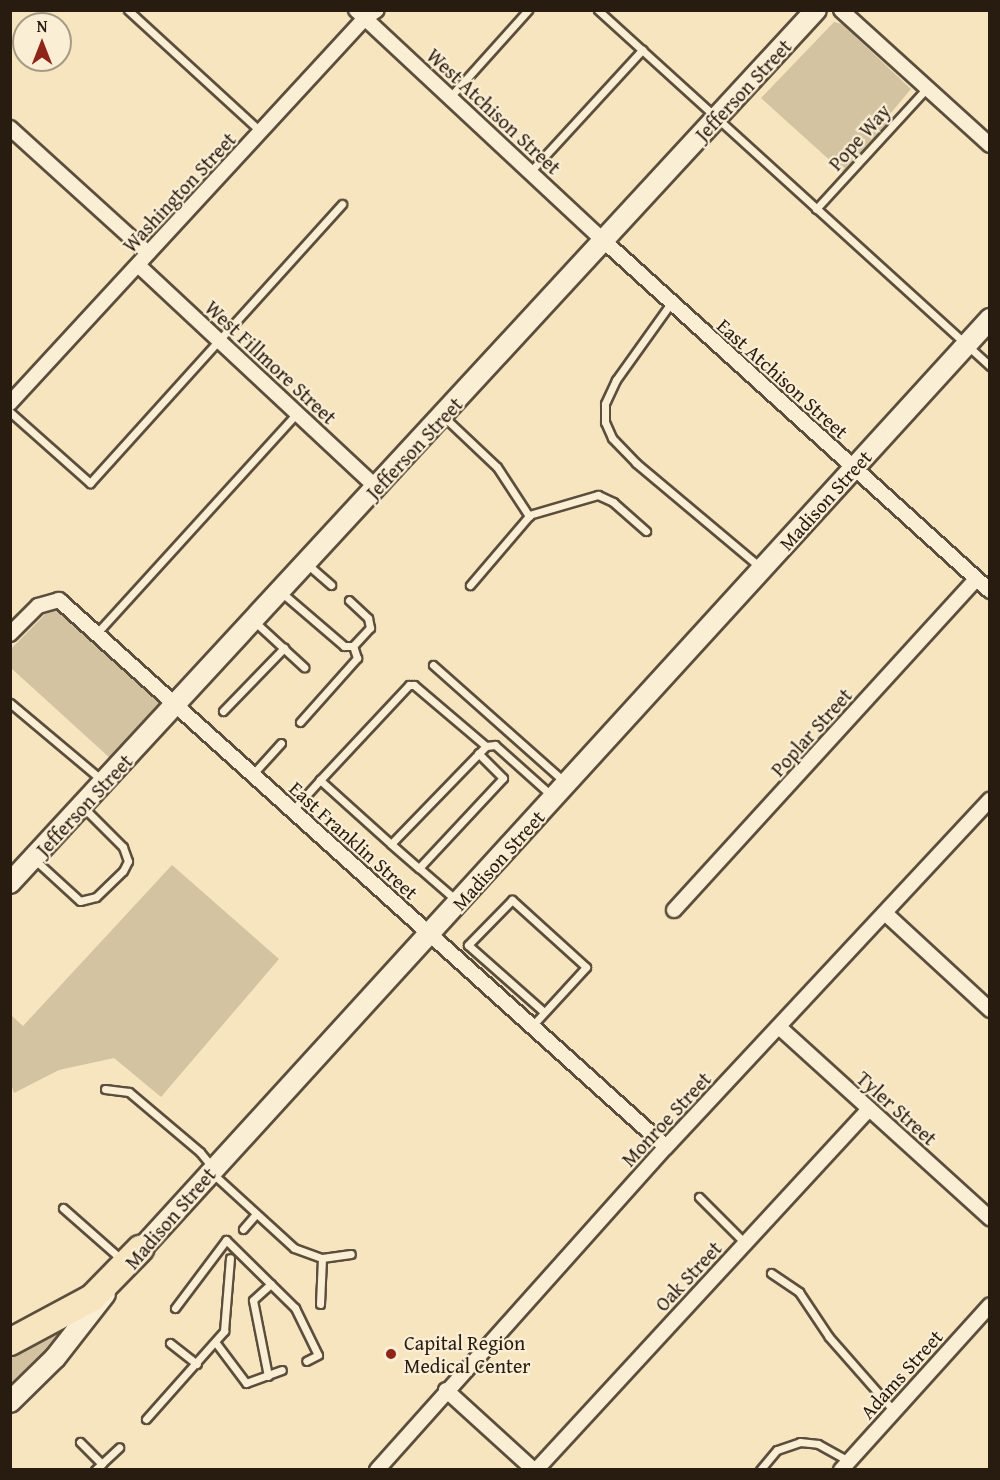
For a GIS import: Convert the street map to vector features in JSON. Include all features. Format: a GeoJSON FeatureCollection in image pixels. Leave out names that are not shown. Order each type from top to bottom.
{"type":"FeatureCollection","features":[{"type":"Feature","properties":{"kind":"highway"},"geometry":{"type":"LineString","coordinates":[[10,1342],[92,1298],[133,1256]]}},
{"type":"Feature","properties":{"kind":"main road","name":"Jefferson Street"},"geometry":{"type":"LineString","coordinates":[[10,883],[255,622],[816,10]]}},
{"type":"Feature","properties":{"kind":"main road","name":"Madison Street"},"geometry":{"type":"LineString","coordinates":[[10,1402],[55,1358],[133,1256],[431,935],[990,319]]}},
{"type":"Feature","properties":{"kind":"street","name":"Washington Street"},"geometry":{"type":"LineString","coordinates":[[10,404],[261,132],[361,14],[377,10]]}},
{"type":"Feature","properties":{"kind":"street"},"geometry":{"type":"LineString","coordinates":[[841,10],[990,145]]}},
{"type":"Feature","properties":{"kind":"street","name":"West Atchison Street"},"geometry":{"type":"LineString","coordinates":[[361,14],[604,241]]}},
{"type":"Feature","properties":{"kind":"street"},"geometry":{"type":"LineString","coordinates":[[10,128],[148,253]]}},
{"type":"Feature","properties":{"kind":"street","name":"East Atchison Street"},"geometry":{"type":"LineString","coordinates":[[604,241],[990,591]]}},
{"type":"Feature","properties":{"kind":"street","name":"West Fillmore Street"},"geometry":{"type":"LineString","coordinates":[[138,265],[377,488]]}},
{"type":"Feature","properties":{"kind":"street","name":"Poplar Street"},"geometry":{"type":"LineString","coordinates":[[674,910],[976,579]]}},
{"type":"Feature","properties":{"kind":"street","name":"East Franklin Street"},"geometry":{"type":"LineString","coordinates":[[10,634],[38,606],[58,600],[666,1147]]}},
{"type":"Feature","properties":{"kind":"street","name":"Monroe Street"},"geometry":{"type":"LineString","coordinates":[[377,1470],[446,1390],[666,1147],[988,805]]}},
{"type":"Feature","properties":{"kind":"street"},"geometry":{"type":"LineString","coordinates":[[885,913],[990,1010]]}},
{"type":"Feature","properties":{"kind":"street","name":"Tyler Street"},"geometry":{"type":"LineString","coordinates":[[779,1027],[990,1218]]}},
{"type":"Feature","properties":{"kind":"street","name":"Oak Street"},"geometry":{"type":"LineString","coordinates":[[535,1470],[869,1109]]}},
{"type":"Feature","properties":{"kind":"street","name":"Adams Street"},"geometry":{"type":"LineString","coordinates":[[845,1465],[990,1305]]}},
{"type":"Feature","properties":{"kind":"street"},"geometry":{"type":"LineString","coordinates":[[446,1390],[535,1470]]}},
{"type":"Feature","properties":{"kind":"lane"},"geometry":{"type":"LineString","coordinates":[[128,10],[261,132]]}},
{"type":"Feature","properties":{"kind":"lane"},"geometry":{"type":"LineString","coordinates":[[450,97],[528,10]]}},
{"type":"Feature","properties":{"kind":"lane"},"geometry":{"type":"LineString","coordinates":[[598,10],[990,366]]}},
{"type":"Feature","properties":{"kind":"lane"},"geometry":{"type":"LineString","coordinates":[[530,172],[642,50]]}},
{"type":"Feature","properties":{"kind":"lane","name":"Pope Way"},"geometry":{"type":"LineString","coordinates":[[816,209],[927,88]]}},
{"type":"Feature","properties":{"kind":"lane"},"geometry":{"type":"LineString","coordinates":[[10,412],[90,483],[342,204]]}},
{"type":"Feature","properties":{"kind":"lane"},"geometry":{"type":"LineString","coordinates":[[671,303],[616,380],[606,404],[605,422],[612,438],[636,463],[762,569]]}},
{"type":"Feature","properties":{"kind":"lane"},"geometry":{"type":"LineString","coordinates":[[96,634],[297,413]]}},
{"type":"Feature","properties":{"kind":"lane"},"geometry":{"type":"LineString","coordinates":[[443,416],[497,467],[529,515]]}},
{"type":"Feature","properties":{"kind":"lane"},"geometry":{"type":"LineString","coordinates":[[529,515],[598,495],[613,502],[646,531]]}},
{"type":"Feature","properties":{"kind":"lane"},"geometry":{"type":"LineString","coordinates":[[470,585],[525,526],[529,515]]}},
{"type":"Feature","properties":{"kind":"lane"},"geometry":{"type":"LineString","coordinates":[[307,564],[332,585]]}},
{"type":"Feature","properties":{"kind":"lane"},"geometry":{"type":"LineString","coordinates":[[281,592],[344,646],[353,646],[370,628],[368,618],[349,600]]}},
{"type":"Feature","properties":{"kind":"lane"},"geometry":{"type":"LineString","coordinates":[[255,622],[304,667]]}},
{"type":"Feature","properties":{"kind":"lane"},"geometry":{"type":"LineString","coordinates":[[300,722],[357,658],[353,646]]}},
{"type":"Feature","properties":{"kind":"lane"},"geometry":{"type":"LineString","coordinates":[[223,711],[284,648]]}},
{"type":"Feature","properties":{"kind":"lane"},"geometry":{"type":"LineString","coordinates":[[433,665],[561,791]]}},
{"type":"Feature","properties":{"kind":"lane"},"geometry":{"type":"LineString","coordinates":[[292,811],[409,685],[414,685],[486,746]]}},
{"type":"Feature","properties":{"kind":"lane"},"geometry":{"type":"LineString","coordinates":[[10,703],[105,782]]}},
{"type":"Feature","properties":{"kind":"lane"},"geometry":{"type":"LineString","coordinates":[[252,776],[281,743]]}},
{"type":"Feature","properties":{"kind":"lane"},"geometry":{"type":"LineString","coordinates":[[392,844],[486,746],[495,745],[561,791]]}},
{"type":"Feature","properties":{"kind":"lane"},"geometry":{"type":"LineString","coordinates":[[419,868],[503,778],[478,753]]}},
{"type":"Feature","properties":{"kind":"lane"},"geometry":{"type":"LineString","coordinates":[[320,780],[459,903]]}},
{"type":"Feature","properties":{"kind":"lane"},"geometry":{"type":"LineString","coordinates":[[34,859],[80,901],[96,897],[123,871],[128,861],[123,847],[82,806]]}},
{"type":"Feature","properties":{"kind":"lane"},"geometry":{"type":"LineString","coordinates":[[532,1026],[586,967],[512,900],[468,945],[544,1012]]}},
{"type":"Feature","properties":{"kind":"lane"},"geometry":{"type":"LineString","coordinates":[[105,1089],[129,1092],[200,1152],[212,1170],[294,1248],[322,1258],[351,1254]]}},
{"type":"Feature","properties":{"kind":"lane"},"geometry":{"type":"LineString","coordinates":[[699,1197],[745,1243]]}},
{"type":"Feature","properties":{"kind":"lane"},"geometry":{"type":"LineString","coordinates":[[63,1208],[133,1256]]}},
{"type":"Feature","properties":{"kind":"lane"},"geometry":{"type":"LineString","coordinates":[[243,1229],[256,1214]]}},
{"type":"Feature","properties":{"kind":"lane"},"geometry":{"type":"LineString","coordinates":[[175,1308],[226,1240],[295,1308],[318,1355],[306,1361]]}},
{"type":"Feature","properties":{"kind":"lane"},"geometry":{"type":"LineString","coordinates":[[147,1419],[216,1343],[226,1320],[225,1291],[230,1258]]}},
{"type":"Feature","properties":{"kind":"lane"},"geometry":{"type":"LineString","coordinates":[[321,1304],[322,1258]]}},
{"type":"Feature","properties":{"kind":"lane"},"geometry":{"type":"LineString","coordinates":[[771,1273],[799,1292],[829,1337],[894,1411]]}},
{"type":"Feature","properties":{"kind":"lane"},"geometry":{"type":"LineString","coordinates":[[268,1376],[253,1300],[271,1284]]}},
{"type":"Feature","properties":{"kind":"lane"},"geometry":{"type":"LineString","coordinates":[[170,1343],[197,1364]]}},
{"type":"Feature","properties":{"kind":"lane"},"geometry":{"type":"LineString","coordinates":[[216,1343],[246,1383],[282,1370]]}},
{"type":"Feature","properties":{"kind":"lane"},"geometry":{"type":"LineString","coordinates":[[80,1442],[102,1464]]}},
{"type":"Feature","properties":{"kind":"lane"},"geometry":{"type":"LineString","coordinates":[[760,1470],[777,1450],[800,1442],[818,1443],[845,1465]]}},
{"type":"Feature","properties":{"kind":"lane"},"geometry":{"type":"LineString","coordinates":[[95,1470],[118,1448]]}},
{"type":"Feature","properties":{"kind":"shaded area"},"geometry":{"type":"Polygon","coordinates":[[[834,22],[842,24],[911,89],[890,114],[883,133],[845,174],[761,98],[834,22]]]}},
{"type":"Feature","properties":{"kind":"shaded area"},"geometry":{"type":"Polygon","coordinates":[[[51,608],[58,608],[160,699],[161,706],[111,759],[11,668],[11,649],[51,608]]]}},
{"type":"Feature","properties":{"kind":"shaded area"},"geometry":{"type":"Polygon","coordinates":[[[172,865],[279,959],[161,1097],[114,1058],[59,1070],[14,1093],[11,1084],[11,1015],[23,1026],[172,865]]]}},
{"type":"Feature","properties":{"kind":"shaded area"},"geometry":{"type":"Polygon","coordinates":[[[77,1322],[11,1394],[10,1348],[77,1322]]]}},
{"type":"Feature","properties":{"kind":"place","name":"Capital Region Medical Center"},"geometry":{"type":"Point","coordinates":[391,1354]}}]}
